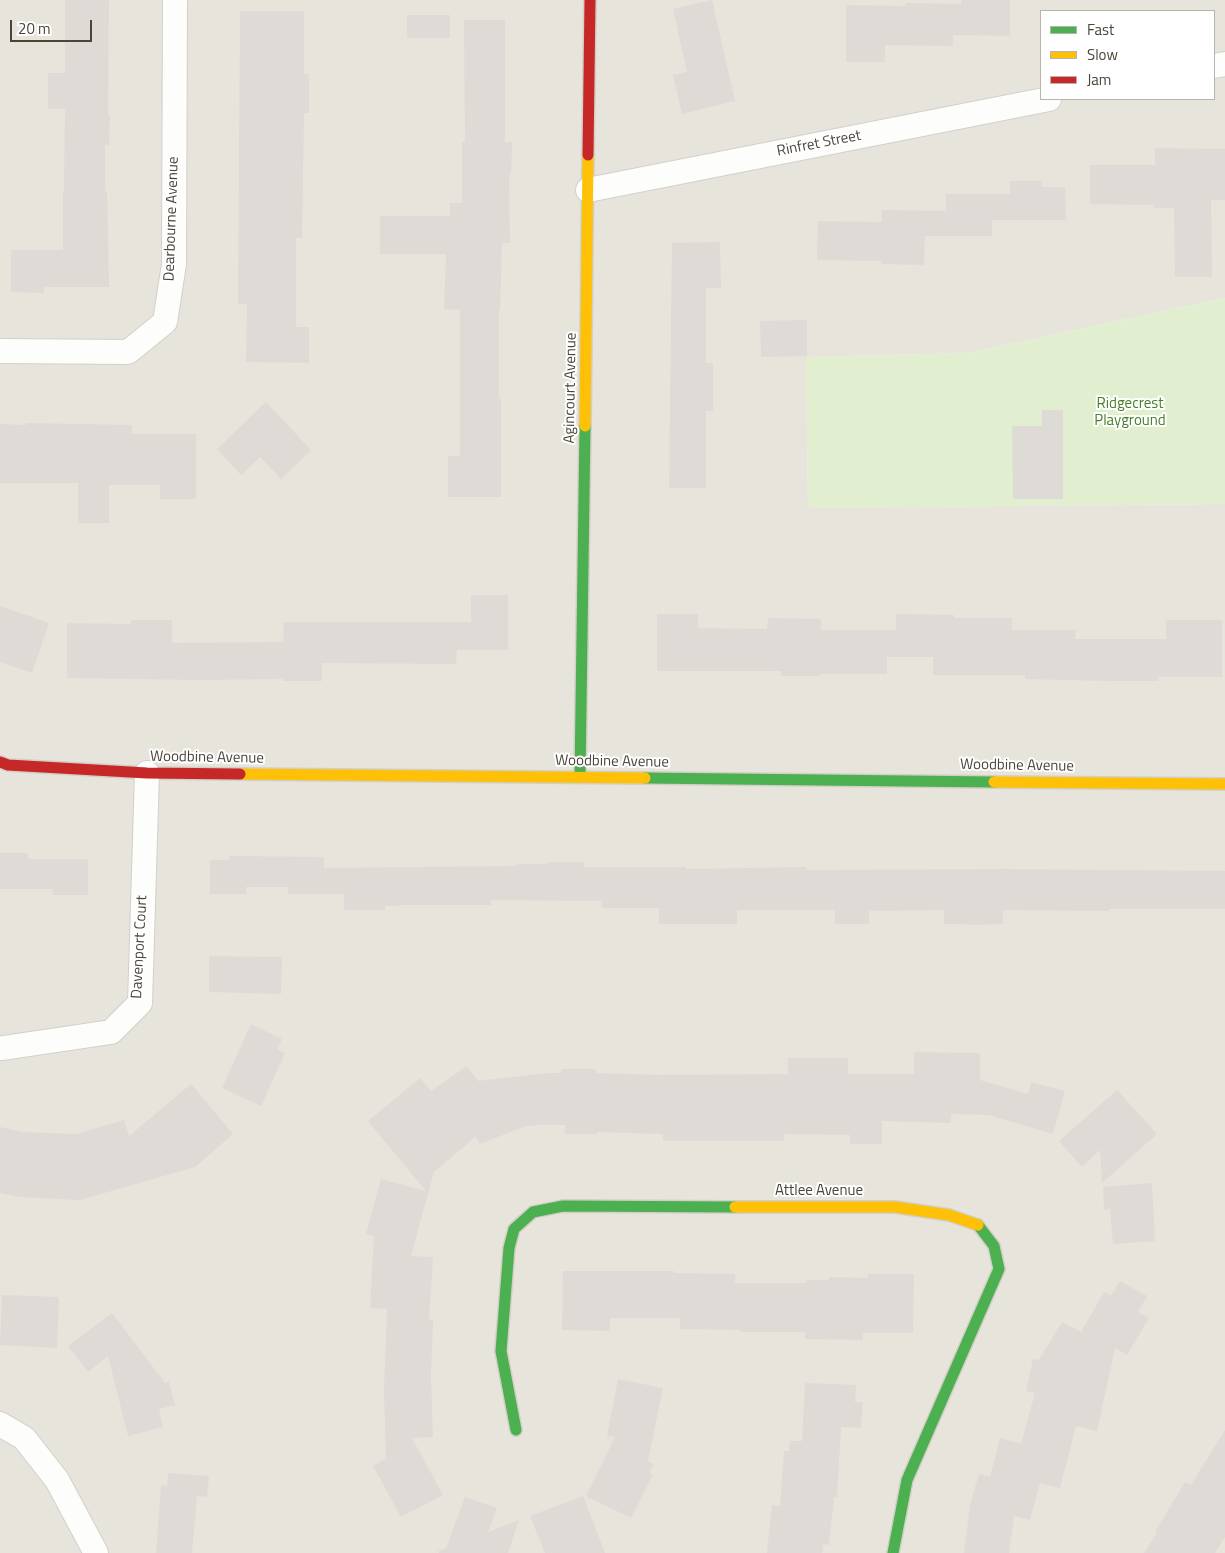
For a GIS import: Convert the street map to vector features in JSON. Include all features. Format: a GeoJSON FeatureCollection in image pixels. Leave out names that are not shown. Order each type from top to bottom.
{"type":"FeatureCollection","features":[{"type":"Feature","properties":{"kind":"street","name":"Dearbourne Avenue"},"geometry":{"type":"LineString","coordinates":[[0,351],[128,352],[165,322],[174,264],[174,0]]}},
{"type":"Feature","properties":{"kind":"street","name":"Agincourt Avenue"},"geometry":{"type":"LineString","coordinates":[[580,776],[590,0]]}},
{"type":"Feature","properties":{"kind":"street","name":"Rinfret Street"},"geometry":{"type":"LineString","coordinates":[[588,190],[1044,100]]}},
{"type":"Feature","properties":{"kind":"street","name":"Woodbine Avenue"},"geometry":{"type":"LineString","coordinates":[[0,762],[147,773],[1225,784]]}},
{"type":"Feature","properties":{"kind":"street","name":"Davenport Court"},"geometry":{"type":"LineString","coordinates":[[3,1048],[111,1032],[140,1003],[147,773]]}},
{"type":"Feature","properties":{"kind":"street","name":"Attlee Avenue"},"geometry":{"type":"LineString","coordinates":[[516,1430],[501,1351],[502,1332],[509,1248],[514,1229],[533,1212],[563,1206],[895,1207],[949,1215],[978,1224],[994,1246],[999,1269],[907,1480],[893,1553]]}},
{"type":"Feature","properties":{"kind":"street"},"geometry":{"type":"LineString","coordinates":[[0,1424],[24,1438],[57,1480],[96,1553]]}},
{"type":"Feature","properties":{"kind":"shaded area"},"geometry":{"type":"Polygon","coordinates":[[[0,0],[1225,0],[1225,298],[967,353],[806,357],[808,508],[1225,504],[1225,1553],[0,1553],[0,0]]]}},
{"type":"Feature","properties":{"kind":"green space","name":"Ridgecrest Playground"},"geometry":{"type":"Polygon","coordinates":[[[1225,298],[1225,504],[808,508],[806,357],[967,353],[1225,298]]]}},
{"type":"Feature","properties":{"kind":"building"},"geometry":{"type":"Polygon","coordinates":[[[65,0],[109,0],[108,115],[110,115],[109,145],[105,145],[105,191],[107,191],[109,287],[44,287],[44,293],[11,292],[11,250],[63,250],[65,109],[48,109],[48,73],[65,73],[65,0]]]}},
{"type":"Feature","properties":{"kind":"building"},"geometry":{"type":"Polygon","coordinates":[[[712,0],[735,101],[682,114],[673,75],[687,72],[673,9],[712,0]]]}},
{"type":"Feature","properties":{"kind":"building"},"geometry":{"type":"Polygon","coordinates":[[[961,0],[1010,0],[1010,36],[953,35],[953,46],[885,45],[885,62],[846,62],[846,5],[906,6],[906,3],[961,4],[961,0]]]}},
{"type":"Feature","properties":{"kind":"building"},"geometry":{"type":"Polygon","coordinates":[[[240,11],[304,11],[304,74],[309,74],[309,113],[304,113],[302,238],[296,238],[296,327],[309,327],[309,363],[246,362],[247,304],[238,304],[240,11]]]}},
{"type":"Feature","properties":{"kind":"building"},"geometry":{"type":"Polygon","coordinates":[[[407,15],[450,15],[450,38],[407,38],[407,15]]]}},
{"type":"Feature","properties":{"kind":"building"},"geometry":{"type":"Polygon","coordinates":[[[464,20],[505,20],[505,142],[512,142],[511,175],[509,175],[510,243],[502,243],[499,310],[501,497],[448,497],[448,456],[460,456],[460,310],[444,309],[446,254],[380,254],[380,216],[450,216],[450,203],[462,203],[462,142],[465,142],[464,20]]]}},
{"type":"Feature","properties":{"kind":"building"},"geometry":{"type":"Polygon","coordinates":[[[1155,148],[1225,149],[1225,200],[1211,200],[1212,277],[1175,277],[1174,208],[1154,208],[1154,205],[1090,204],[1090,165],[1155,165],[1155,148]]]}},
{"type":"Feature","properties":{"kind":"building"},"geometry":{"type":"Polygon","coordinates":[[[1010,181],[1042,181],[1042,187],[1065,187],[1066,220],[992,220],[992,236],[925,236],[924,265],[881,264],[881,261],[817,260],[818,221],[882,222],[882,210],[946,211],[946,194],[1010,194],[1010,181]]]}},
{"type":"Feature","properties":{"kind":"building"},"geometry":{"type":"Polygon","coordinates":[[[720,242],[721,288],[706,288],[706,363],[713,363],[713,411],[706,411],[706,488],[669,488],[672,243],[720,242]]]}},
{"type":"Feature","properties":{"kind":"building"},"geometry":{"type":"Polygon","coordinates":[[[807,320],[807,356],[761,357],[760,321],[807,320]]]}},
{"type":"Feature","properties":{"kind":"building"},"geometry":{"type":"Polygon","coordinates":[[[266,402],[311,450],[281,479],[260,457],[241,475],[217,449],[266,402]]]}},
{"type":"Feature","properties":{"kind":"building"},"geometry":{"type":"Polygon","coordinates":[[[1042,410],[1063,410],[1063,499],[1013,499],[1012,426],[1042,426],[1042,410]]]}},
{"type":"Feature","properties":{"kind":"building"},"geometry":{"type":"Polygon","coordinates":[[[26,423],[132,425],[132,434],[196,434],[196,499],[160,499],[160,485],[109,485],[109,523],[78,523],[78,483],[0,483],[0,424],[26,425],[26,423]]]}},
{"type":"Feature","properties":{"kind":"building"},"geometry":{"type":"Polygon","coordinates":[[[471,595],[508,595],[508,650],[457,650],[456,664],[322,663],[322,681],[283,681],[283,679],[67,678],[67,623],[131,624],[131,620],[172,620],[172,643],[283,642],[284,622],[471,622],[471,595]]]}},
{"type":"Feature","properties":{"kind":"building"},"geometry":{"type":"Polygon","coordinates":[[[0,606],[49,623],[32,673],[0,662],[0,606]]]}},
{"type":"Feature","properties":{"kind":"building"},"geometry":{"type":"Polygon","coordinates":[[[657,614],[698,614],[698,628],[767,629],[768,618],[821,619],[821,630],[896,630],[896,614],[954,615],[954,618],[1012,618],[1012,630],[1076,630],[1075,639],[1166,639],[1166,620],[1222,620],[1222,677],[1158,677],[1158,681],[1109,681],[1025,679],[1025,675],[933,675],[933,657],[887,657],[887,674],[781,676],[781,671],[657,671],[657,614]]]}},
{"type":"Feature","properties":{"kind":"building"},"geometry":{"type":"Polygon","coordinates":[[[0,853],[28,853],[28,859],[88,859],[88,895],[53,895],[53,889],[0,889],[0,853]]]}},
{"type":"Feature","properties":{"kind":"building"},"geometry":{"type":"Polygon","coordinates":[[[229,856],[324,857],[324,868],[517,866],[517,864],[548,864],[548,862],[584,862],[584,867],[686,867],[686,869],[806,867],[806,870],[1225,871],[1225,909],[1003,910],[1003,924],[966,925],[944,924],[944,910],[869,911],[869,924],[835,924],[835,910],[737,910],[737,924],[659,924],[659,908],[602,908],[602,901],[491,900],[491,905],[400,905],[385,906],[385,910],[344,910],[344,894],[288,894],[288,887],[246,887],[246,894],[210,894],[210,860],[229,860],[229,856]]]}},
{"type":"Feature","properties":{"kind":"building"},"geometry":{"type":"Polygon","coordinates":[[[209,956],[282,957],[281,994],[209,992],[209,956]]]}},
{"type":"Feature","properties":{"kind":"building"},"geometry":{"type":"Polygon","coordinates":[[[251,1024],[282,1039],[277,1049],[285,1053],[261,1106],[222,1088],[251,1024]]]}},
{"type":"Feature","properties":{"kind":"building"},"geometry":{"type":"Polygon","coordinates":[[[914,1052],[980,1053],[980,1080],[1028,1094],[1031,1082],[1065,1091],[1053,1134],[989,1115],[951,1114],[951,1123],[882,1121],[882,1144],[850,1144],[850,1135],[784,1134],[784,1141],[663,1141],[663,1134],[597,1132],[597,1134],[565,1134],[565,1125],[537,1125],[523,1127],[480,1144],[475,1137],[434,1172],[411,1256],[433,1257],[429,1319],[433,1320],[431,1376],[433,1437],[412,1438],[443,1495],[401,1517],[373,1466],[386,1459],[384,1390],[387,1309],[370,1308],[374,1236],[366,1234],[381,1179],[426,1191],[368,1121],[420,1078],[431,1091],[467,1066],[478,1081],[561,1073],[561,1069],[596,1069],[596,1073],[660,1075],[788,1074],[788,1058],[848,1058],[848,1074],[914,1074],[914,1052]]]}},
{"type":"Feature","properties":{"kind":"building"},"geometry":{"type":"Polygon","coordinates":[[[191,1084],[233,1134],[195,1167],[80,1200],[20,1197],[0,1193],[0,1127],[24,1132],[76,1134],[124,1120],[129,1136],[191,1084]]]}},
{"type":"Feature","properties":{"kind":"building"},"geometry":{"type":"Polygon","coordinates":[[[1117,1090],[1157,1134],[1102,1183],[1100,1150],[1082,1167],[1059,1141],[1117,1090]]]}},
{"type":"Feature","properties":{"kind":"building"},"geometry":{"type":"Polygon","coordinates":[[[1152,1183],[1155,1241],[1113,1244],[1110,1209],[1104,1210],[1103,1187],[1152,1183]]]}},
{"type":"Feature","properties":{"kind":"building"},"geometry":{"type":"Polygon","coordinates":[[[563,1271],[674,1271],[674,1273],[735,1274],[735,1283],[806,1283],[806,1280],[829,1280],[829,1277],[868,1278],[868,1274],[914,1274],[913,1333],[863,1333],[863,1340],[805,1339],[805,1332],[741,1332],[741,1330],[680,1329],[680,1318],[610,1318],[610,1331],[562,1330],[563,1271]]]}},
{"type":"Feature","properties":{"kind":"building"},"geometry":{"type":"Polygon","coordinates":[[[1120,1281],[1147,1296],[1138,1312],[1149,1318],[1127,1355],[1115,1348],[1097,1431],[1076,1426],[1060,1488],[1040,1483],[1030,1520],[1014,1516],[1009,1553],[964,1553],[970,1505],[979,1474],[990,1477],[1000,1438],[1021,1444],[1035,1393],[1026,1391],[1033,1359],[1039,1360],[1062,1322],[1081,1332],[1104,1292],[1111,1296],[1120,1281]]]}},
{"type":"Feature","properties":{"kind":"building"},"geometry":{"type":"Polygon","coordinates":[[[2,1295],[59,1297],[57,1348],[0,1345],[2,1295]]]}},
{"type":"Feature","properties":{"kind":"building"},"geometry":{"type":"Polygon","coordinates":[[[112,1313],[165,1383],[169,1382],[175,1405],[159,1409],[163,1427],[128,1436],[108,1356],[88,1372],[68,1346],[112,1313]]]}},
{"type":"Feature","properties":{"kind":"building"},"geometry":{"type":"Polygon","coordinates":[[[618,1379],[663,1388],[648,1461],[654,1464],[649,1473],[653,1475],[631,1518],[586,1496],[615,1437],[607,1436],[618,1379]]]}},
{"type":"Feature","properties":{"kind":"building"},"geometry":{"type":"Polygon","coordinates":[[[805,1383],[856,1385],[855,1402],[863,1402],[861,1428],[841,1427],[837,1497],[834,1497],[829,1545],[823,1544],[822,1553],[767,1553],[772,1505],[780,1506],[784,1451],[789,1451],[790,1441],[802,1441],[805,1383]]]}},
{"type":"Feature","properties":{"kind":"building"},"geometry":{"type":"Polygon","coordinates":[[[1225,1430],[1225,1537],[1215,1553],[1144,1553],[1185,1482],[1191,1485],[1225,1430]]]}},
{"type":"Feature","properties":{"kind":"building"},"geometry":{"type":"Polygon","coordinates":[[[168,1473],[209,1476],[207,1497],[197,1496],[192,1553],[156,1553],[161,1485],[167,1486],[168,1473]]]}},
{"type":"Feature","properties":{"kind":"building"},"geometry":{"type":"Polygon","coordinates":[[[583,1496],[605,1553],[545,1553],[530,1516],[583,1496]]]}},
{"type":"Feature","properties":{"kind":"building"},"geometry":{"type":"Polygon","coordinates":[[[465,1497],[497,1508],[488,1532],[519,1520],[508,1553],[439,1553],[438,1551],[446,1548],[465,1497]]]}},
{"type":"Feature","properties":{"kind":"traffic: fast"},"geometry":{"type":"LineString","coordinates":[[580,777],[585,426]]}},
{"type":"Feature","properties":{"kind":"traffic: fast"},"geometry":{"type":"LineString","coordinates":[[645,778],[994,782]]}},
{"type":"Feature","properties":{"kind":"traffic: fast"},"geometry":{"type":"LineString","coordinates":[[516,1430],[501,1351],[509,1248],[514,1229],[533,1212],[563,1206],[735,1207]]}},
{"type":"Feature","properties":{"kind":"traffic: fast"},"geometry":{"type":"LineString","coordinates":[[893,1553],[907,1480],[999,1269],[994,1246],[978,1225]]}},
{"type":"Feature","properties":{"kind":"traffic: slow"},"geometry":{"type":"LineString","coordinates":[[585,426],[588,155]]}},
{"type":"Feature","properties":{"kind":"traffic: slow"},"geometry":{"type":"LineString","coordinates":[[240,774],[645,778]]}},
{"type":"Feature","properties":{"kind":"traffic: slow"},"geometry":{"type":"LineString","coordinates":[[994,782],[1225,784]]}},
{"type":"Feature","properties":{"kind":"traffic: slow"},"geometry":{"type":"LineString","coordinates":[[735,1207],[895,1207],[949,1215],[978,1225]]}},
{"type":"Feature","properties":{"kind":"traffic: jam"},"geometry":{"type":"LineString","coordinates":[[588,155],[590,0]]}},
{"type":"Feature","properties":{"kind":"traffic: jam"},"geometry":{"type":"LineString","coordinates":[[0,762],[8,765],[147,773],[240,774]]}}]}
